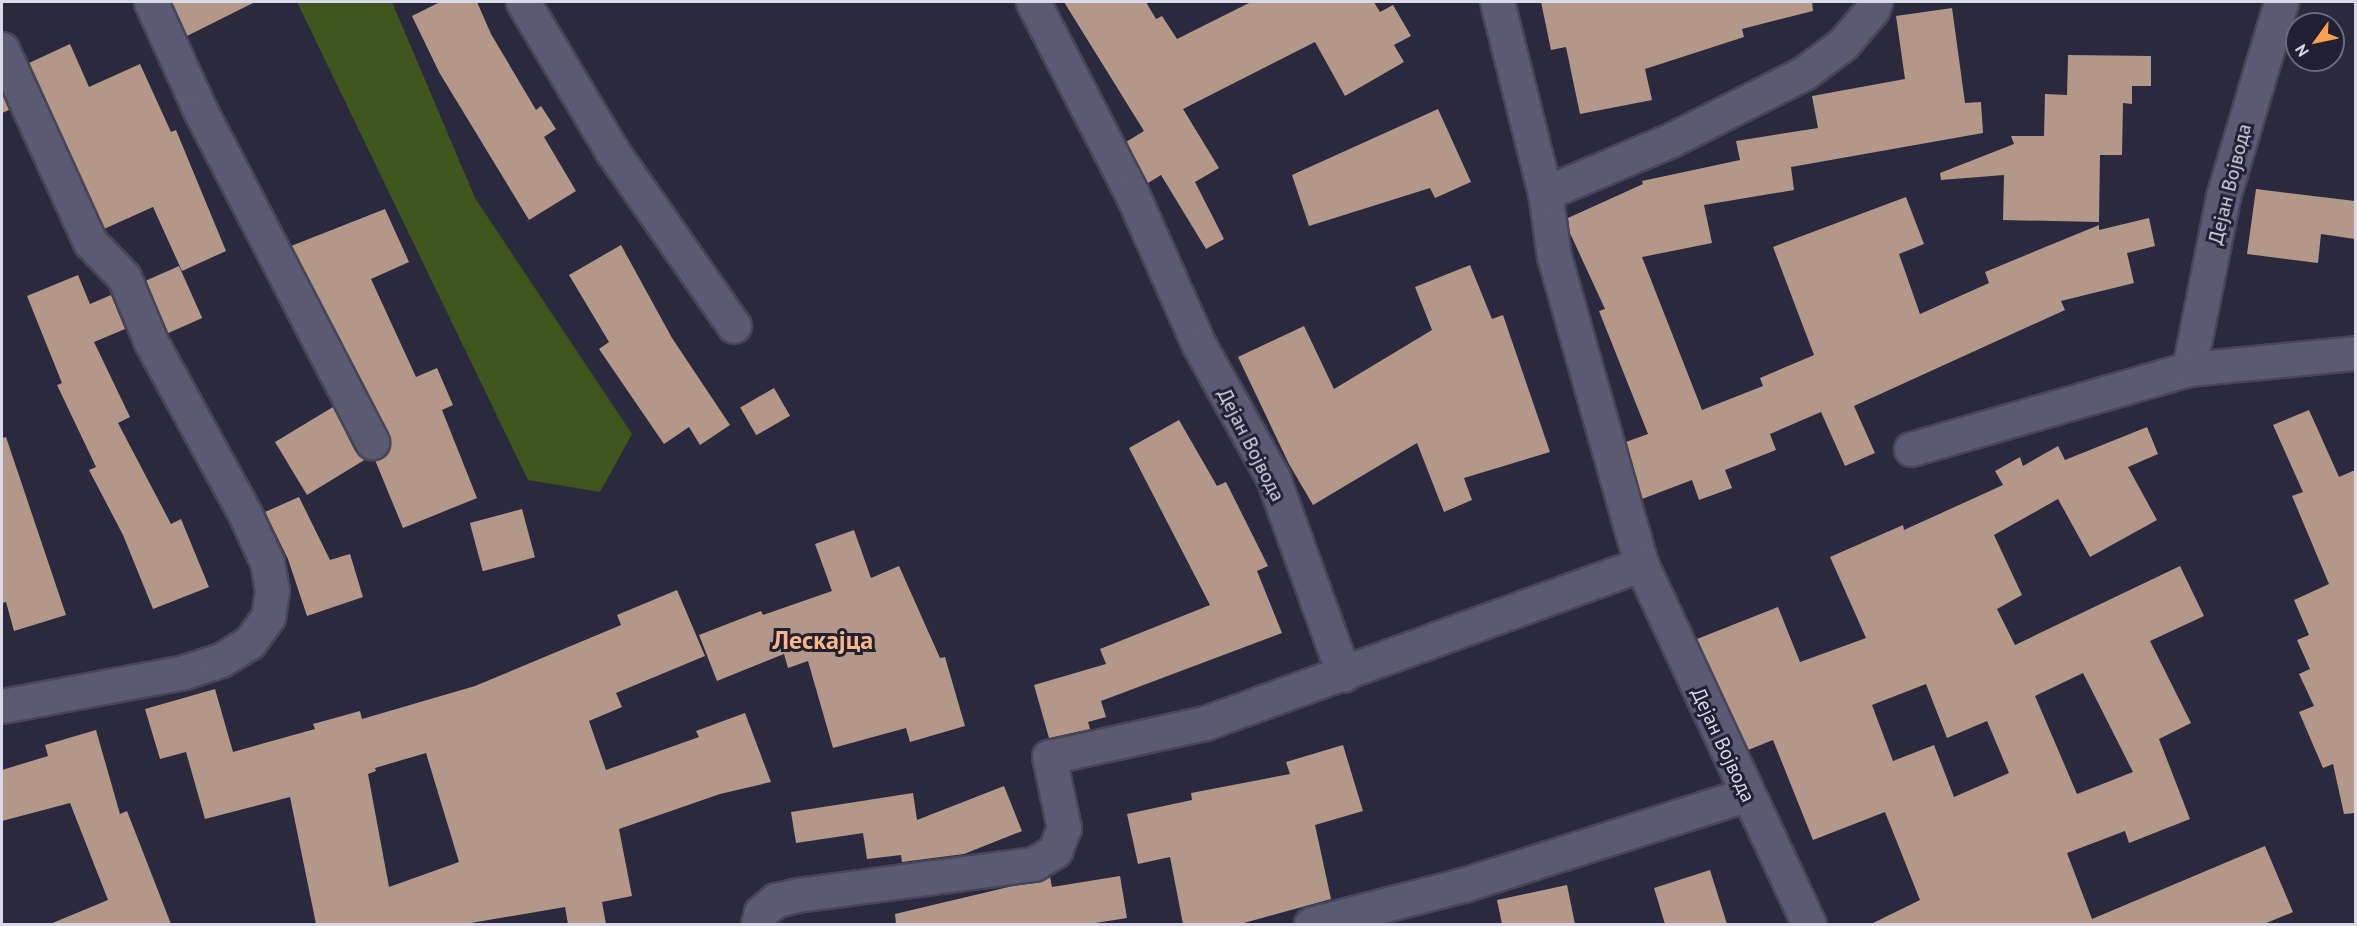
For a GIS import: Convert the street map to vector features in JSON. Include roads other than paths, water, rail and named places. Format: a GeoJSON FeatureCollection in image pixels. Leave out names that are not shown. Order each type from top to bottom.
{"type":"FeatureCollection","features":[{"type":"Feature","properties":{"kind":"street"},"geometry":{"type":"LineString","coordinates":[[151,2],[201,112],[372,442]]}},
{"type":"Feature","properties":{"kind":"street"},"geometry":{"type":"LineString","coordinates":[[523,2],[612,151],[734,326]]}},
{"type":"Feature","properties":{"kind":"street","name":"Дејан Војвода"},"geometry":{"type":"LineString","coordinates":[[1033,2],[1132,194],[1198,345],[1273,478],[1344,675]]}},
{"type":"Feature","properties":{"kind":"street","name":"Дејан Војвода"},"geometry":{"type":"LineString","coordinates":[[1497,2],[1545,193],[1554,256],[1641,564],[1745,795],[1809,924]]}},
{"type":"Feature","properties":{"kind":"street"},"geometry":{"type":"LineString","coordinates":[[1545,193],[1671,140],[1804,73],[1843,44],[1872,10],[1875,2]]}},
{"type":"Feature","properties":{"kind":"street","name":"Дејан Војвода"},"geometry":{"type":"LineString","coordinates":[[2189,369],[2223,197],[2281,2]]}},
{"type":"Feature","properties":{"kind":"street"},"geometry":{"type":"LineString","coordinates":[[2,49],[90,242],[124,277],[151,342],[245,514],[267,562],[272,590],[268,618],[250,642],[221,660],[185,672],[2,706]]}},
{"type":"Feature","properties":{"kind":"street"},"geometry":{"type":"LineString","coordinates":[[1911,449],[2189,369],[2355,353]]}},
{"type":"Feature","properties":{"kind":"street"},"geometry":{"type":"LineString","coordinates":[[758,924],[761,912],[776,900],[797,895],[1034,864],[1055,851],[1064,828],[1049,757],[1205,723],[1344,675],[1641,564]]}},
{"type":"Feature","properties":{"kind":"street"},"geometry":{"type":"LineString","coordinates":[[1311,924],[1463,885],[1637,832],[1745,795]]}},
{"type":"Feature","properties":{"kind":"district","name":"Лескајца"},"geometry":{"type":"Point","coordinates":[823,640]}}]}
